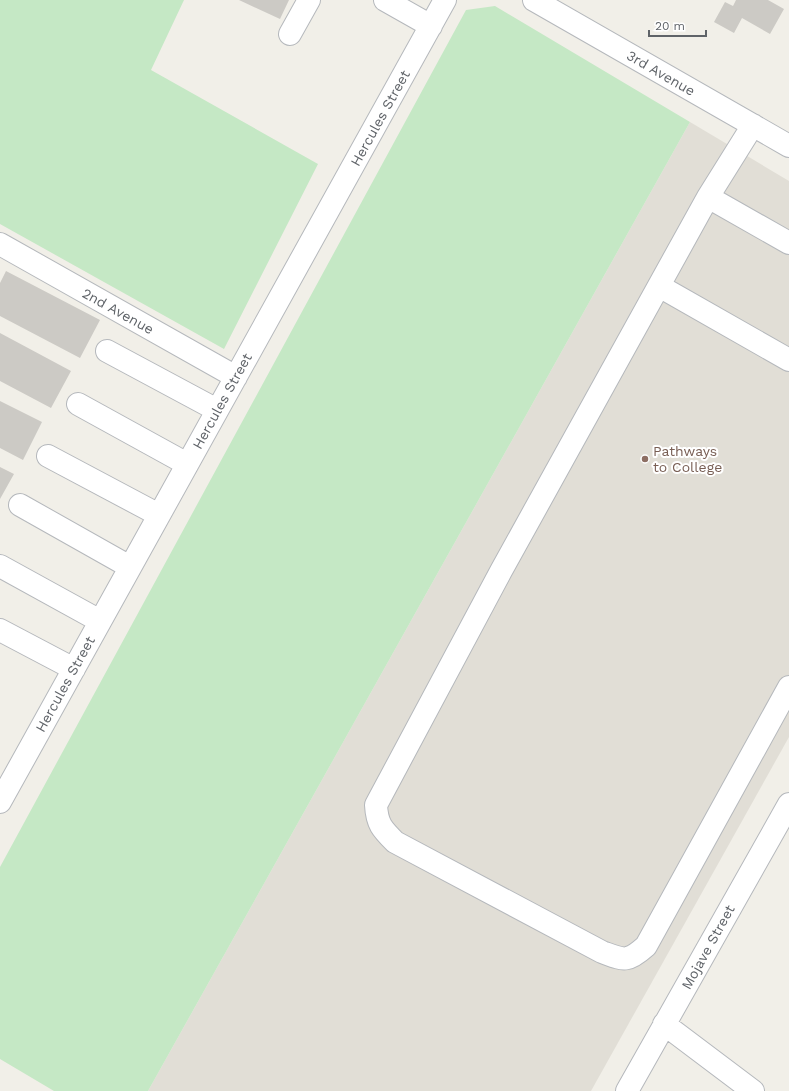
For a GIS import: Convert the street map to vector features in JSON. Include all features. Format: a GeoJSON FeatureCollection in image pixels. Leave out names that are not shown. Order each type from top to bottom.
{"type":"FeatureCollection","features":[{"type":"Feature","properties":{"kind":"street"},"geometry":{"type":"LineString","coordinates":[[290,34],[309,0]]}},
{"type":"Feature","properties":{"kind":"street"},"geometry":{"type":"LineString","coordinates":[[385,0],[431,26]]}},
{"type":"Feature","properties":{"kind":"street","name":"Hercules Street"},"geometry":{"type":"LineString","coordinates":[[0,802],[446,0]]}},
{"type":"Feature","properties":{"kind":"street","name":"3rd Avenue"},"geometry":{"type":"LineString","coordinates":[[534,0],[789,146]]}},
{"type":"Feature","properties":{"kind":"street"},"geometry":{"type":"LineString","coordinates":[[752,125],[708,197],[501,571],[376,804],[376,818],[382,830],[395,842],[602,952],[622,959],[634,957],[646,946],[789,687]]}},
{"type":"Feature","properties":{"kind":"street"},"geometry":{"type":"LineString","coordinates":[[708,197],[789,243]]}},
{"type":"Feature","properties":{"kind":"street","name":"2nd Avenue"},"geometry":{"type":"LineString","coordinates":[[0,244],[236,377]]}},
{"type":"Feature","properties":{"kind":"street"},"geometry":{"type":"LineString","coordinates":[[659,286],[789,360]]}},
{"type":"Feature","properties":{"kind":"street"},"geometry":{"type":"LineString","coordinates":[[108,351],[217,410]]}},
{"type":"Feature","properties":{"kind":"street"},"geometry":{"type":"LineString","coordinates":[[78,404],[187,464]]}},
{"type":"Feature","properties":{"kind":"street"},"geometry":{"type":"LineString","coordinates":[[48,456],[159,515]]}},
{"type":"Feature","properties":{"kind":"street"},"geometry":{"type":"LineString","coordinates":[[20,505],[130,567]]}},
{"type":"Feature","properties":{"kind":"street"},"geometry":{"type":"LineString","coordinates":[[0,566],[100,621]]}},
{"type":"Feature","properties":{"kind":"street"},"geometry":{"type":"LineString","coordinates":[[0,630],[74,669]]}},
{"type":"Feature","properties":{"kind":"street","name":"Mojave Street"},"geometry":{"type":"LineString","coordinates":[[627,1091],[789,804]]}},
{"type":"Feature","properties":{"kind":"street"},"geometry":{"type":"LineString","coordinates":[[664,1024],[753,1091]]}},
{"type":"Feature","properties":{"kind":"shaded area","name":"Pathways to College"},"geometry":{"type":"Polygon","coordinates":[[[690,122],[789,181],[789,737],[591,1091],[148,1091],[690,122]]]}},
{"type":"Feature","properties":{"kind":"green space"},"geometry":{"type":"Polygon","coordinates":[[[0,0],[184,0],[151,70],[318,164],[224,349],[0,224],[0,0]]]}},
{"type":"Feature","properties":{"kind":"green space"},"geometry":{"type":"Polygon","coordinates":[[[495,6],[690,122],[148,1091],[54,1091],[0,1059],[0,867],[466,10],[495,6]]]}},
{"type":"Feature","properties":{"kind":"building"},"geometry":{"type":"Polygon","coordinates":[[[239,0],[289,0],[280,19],[239,0]]]}},
{"type":"Feature","properties":{"kind":"building"},"geometry":{"type":"Polygon","coordinates":[[[736,0],[768,0],[784,9],[770,34],[742,18],[734,33],[714,22],[725,2],[733,6],[736,0]]]}},
{"type":"Feature","properties":{"kind":"building"},"geometry":{"type":"Polygon","coordinates":[[[6,271],[100,320],[80,358],[0,316],[0,283],[6,271]]]}},
{"type":"Feature","properties":{"kind":"building"},"geometry":{"type":"Polygon","coordinates":[[[0,333],[71,371],[51,408],[0,381],[0,333]]]}},
{"type":"Feature","properties":{"kind":"building"},"geometry":{"type":"Polygon","coordinates":[[[0,401],[42,422],[23,460],[0,448],[0,401]]]}},
{"type":"Feature","properties":{"kind":"building"},"geometry":{"type":"Polygon","coordinates":[[[0,467],[14,474],[0,499],[0,467]]]}},
{"type":"Feature","properties":{"kind":"place","name":"Pathways to College"},"geometry":{"type":"Point","coordinates":[645,459]}}]}
